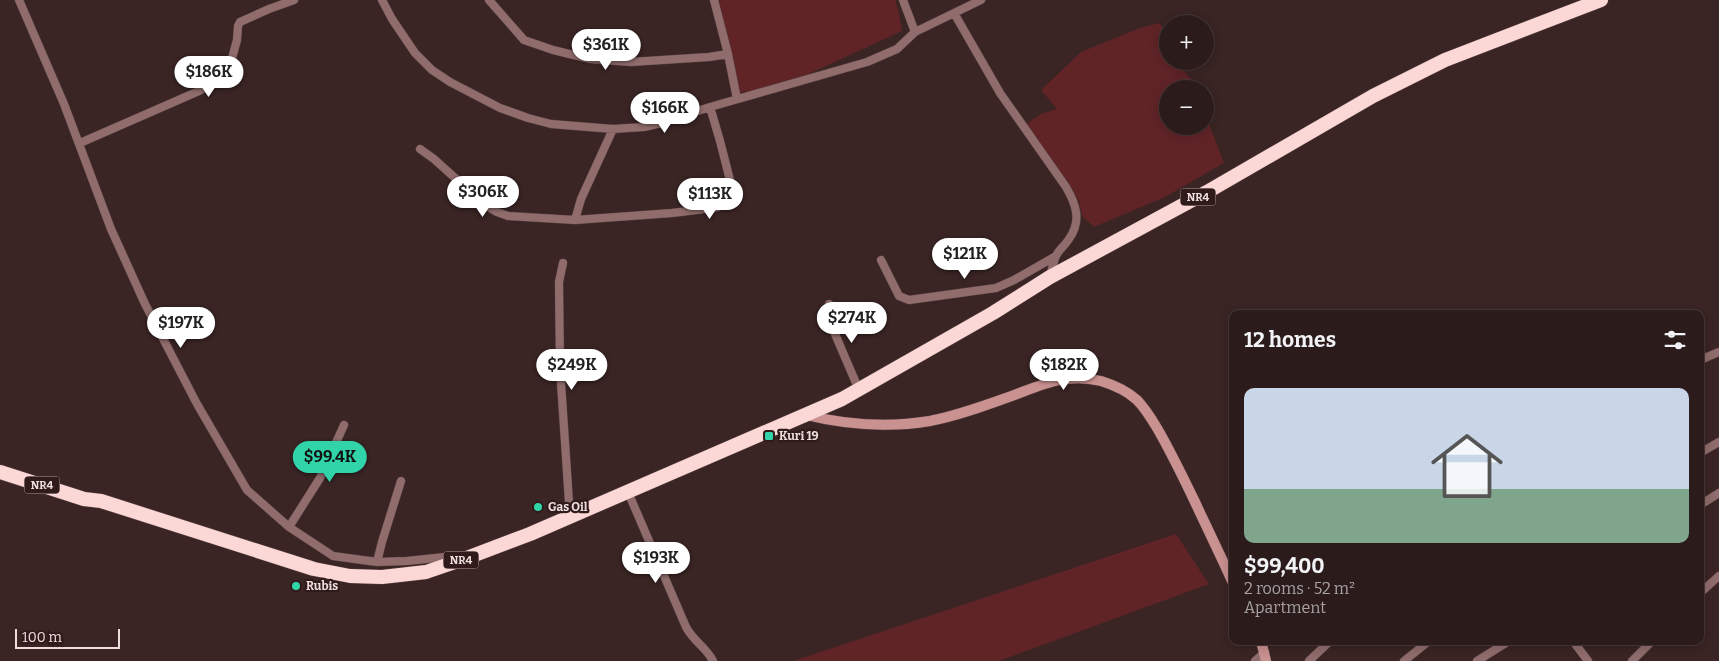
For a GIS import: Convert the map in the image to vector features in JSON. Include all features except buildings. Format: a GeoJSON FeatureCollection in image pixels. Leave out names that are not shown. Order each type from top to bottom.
{"type":"FeatureCollection","features":[{"type":"Feature","properties":{"kind":"highway","name":"NR4"},"geometry":{"type":"LineString","coordinates":[[0,472],[84,499],[101,500],[314,569],[350,576],[382,577],[426,572],[464,560],[570,517],[806,415],[859,390],[993,313],[1050,277],[1207,192],[1373,96],[1444,60],[1601,0]]}},
{"type":"Feature","properties":{"kind":"main road"},"geometry":{"type":"LineString","coordinates":[[806,415],[837,422],[879,425],[904,424],[964,412],[1054,380],[1087,378],[1109,384],[1131,396],[1147,412],[1180,471],[1229,574]]}},
{"type":"Feature","properties":{"kind":"street"},"geometry":{"type":"LineString","coordinates":[[19,0],[80,143],[111,230],[145,304],[197,404],[243,485],[289,527],[333,556],[377,562],[407,561],[445,556],[464,560]]}},
{"type":"Feature","properties":{"kind":"street"},"geometry":{"type":"LineString","coordinates":[[80,143],[198,92],[219,80],[226,74],[231,62],[240,22],[294,0]]}},
{"type":"Feature","properties":{"kind":"street"},"geometry":{"type":"LineString","coordinates":[[382,0],[392,19],[416,53],[432,70],[450,82],[500,108],[528,118],[551,124],[613,129],[644,127],[661,123],[867,62],[897,49],[915,32],[981,0]]}},
{"type":"Feature","properties":{"kind":"street"},"geometry":{"type":"LineString","coordinates":[[489,0],[524,40],[543,48],[581,57],[631,62],[728,54]]}},
{"type":"Feature","properties":{"kind":"street"},"geometry":{"type":"LineString","coordinates":[[714,0],[737,99]]}},
{"type":"Feature","properties":{"kind":"street"},"geometry":{"type":"LineString","coordinates":[[903,0],[915,32]]}},
{"type":"Feature","properties":{"kind":"street"},"geometry":{"type":"LineString","coordinates":[[881,260],[899,296],[909,300],[996,288],[1056,256],[1071,237],[1078,220],[1072,197],[1000,93],[954,13]]}},
{"type":"Feature","properties":{"kind":"street"},"geometry":{"type":"LineString","coordinates":[[420,149],[434,159],[485,205],[508,216],[575,220],[713,208],[722,204],[730,180],[710,107]]}},
{"type":"Feature","properties":{"kind":"street"},"geometry":{"type":"LineString","coordinates":[[575,220],[581,199],[613,129]]}},
{"type":"Feature","properties":{"kind":"street"},"geometry":{"type":"LineString","coordinates":[[1050,277],[1056,256]]}},
{"type":"Feature","properties":{"kind":"street"},"geometry":{"type":"LineString","coordinates":[[563,263],[559,282],[560,368],[570,517]]}},
{"type":"Feature","properties":{"kind":"street"},"geometry":{"type":"LineString","coordinates":[[829,304],[835,334],[859,390]]}},
{"type":"Feature","properties":{"kind":"street"},"geometry":{"type":"LineString","coordinates":[[1704,358],[1719,352]]}},
{"type":"Feature","properties":{"kind":"street"},"geometry":{"type":"LineString","coordinates":[[289,527],[320,478],[344,425]]}},
{"type":"Feature","properties":{"kind":"street"},"geometry":{"type":"LineString","coordinates":[[1704,451],[1719,442]]}},
{"type":"Feature","properties":{"kind":"street"},"geometry":{"type":"LineString","coordinates":[[377,562],[401,481]]}},
{"type":"Feature","properties":{"kind":"street"},"geometry":{"type":"LineString","coordinates":[[628,492],[686,627],[696,642],[707,650],[714,661]]}},
{"type":"Feature","properties":{"kind":"street"},"geometry":{"type":"LineString","coordinates":[[1704,502],[1719,493]]}},
{"type":"Feature","properties":{"kind":"street"},"geometry":{"type":"LineString","coordinates":[[1704,589],[1719,576]]}},
{"type":"Feature","properties":{"kind":"street"},"geometry":{"type":"LineString","coordinates":[[1309,661],[1326,645]]}},
{"type":"Feature","properties":{"kind":"street"},"geometry":{"type":"LineString","coordinates":[[1404,661],[1424,645]]}},
{"type":"Feature","properties":{"kind":"street"},"geometry":{"type":"LineString","coordinates":[[1477,661],[1503,645]]}},
{"type":"Feature","properties":{"kind":"street"},"geometry":{"type":"LineString","coordinates":[[1576,645],[1588,661]]}},
{"type":"Feature","properties":{"kind":"street"},"geometry":{"type":"LineString","coordinates":[[1632,661],[1648,645]]}},
{"type":"Feature","properties":{"kind":"street"},"geometry":{"type":"LineString","coordinates":[[1255,661],[1265,657]]}},
{"type":"Feature","properties":{"kind":"shaded area"},"geometry":{"type":"Polygon","coordinates":[[[716,0],[895,0],[902,31],[789,83],[746,95],[745,91],[738,94],[737,79],[716,0]]]}},
{"type":"Feature","properties":{"kind":"shaded area"},"geometry":{"type":"Polygon","coordinates":[[[1159,23],[1159,70],[1184,70],[1192,80],[1159,80],[1159,135],[1213,135],[1224,163],[1165,197],[1094,227],[1082,216],[1079,201],[1066,179],[1023,126],[1041,114],[1057,109],[1041,90],[1081,52],[1140,28],[1159,23]]]}},
{"type":"Feature","properties":{"kind":"shaded area"},"geometry":{"type":"Polygon","coordinates":[[[1176,534],[1209,584],[999,661],[793,661],[1176,534]]]}},
{"type":"Feature","properties":{"kind":"place","name":"Kuri 19"},"geometry":{"type":"Point","coordinates":[769,436]}},
{"type":"Feature","properties":{"kind":"place","name":"Gas Oil"},"geometry":{"type":"Point","coordinates":[538,507]}},
{"type":"Feature","properties":{"kind":"place","name":"Rubis"},"geometry":{"type":"Point","coordinates":[296,586]}}]}
